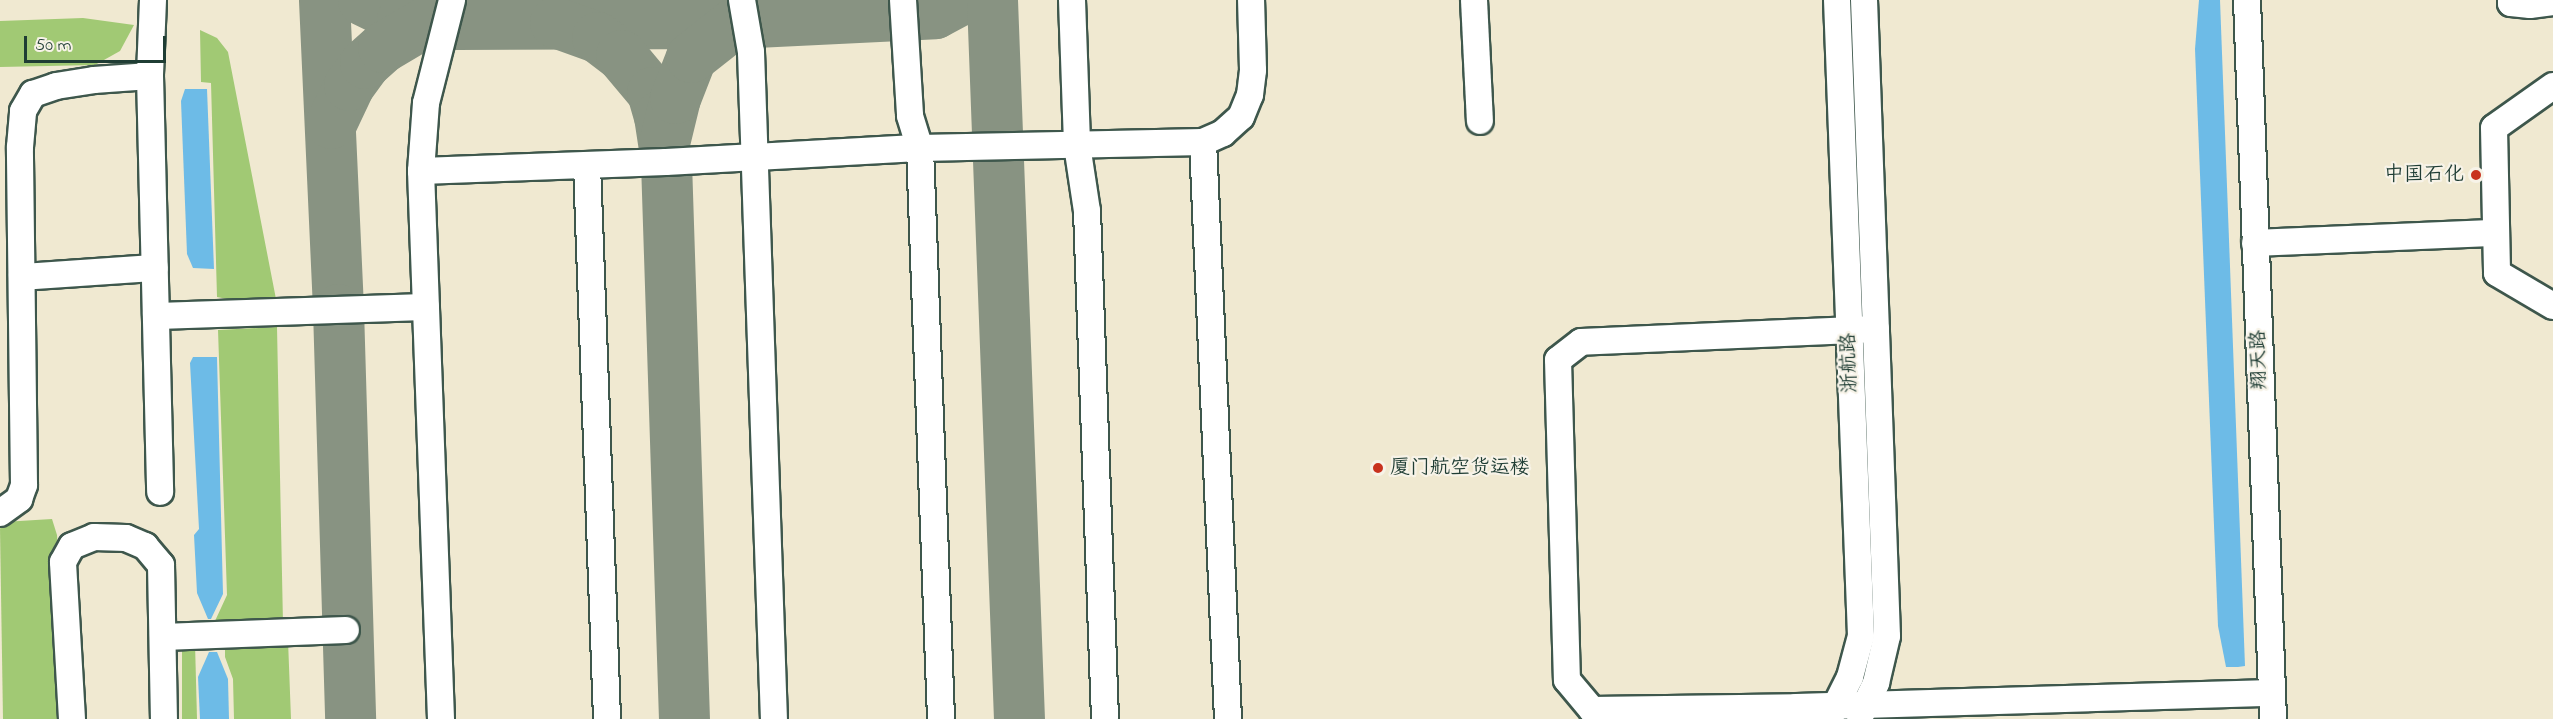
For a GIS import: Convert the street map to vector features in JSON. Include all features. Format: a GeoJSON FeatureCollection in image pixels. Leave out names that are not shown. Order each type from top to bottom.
{"type":"FeatureCollection","features":[{"type":"Feature","properties":{"kind":"street"},"geometry":{"type":"LineString","coordinates":[[153,0],[150,76],[160,492]]}},
{"type":"Feature","properties":{"kind":"street"},"geometry":{"type":"LineString","coordinates":[[441,719],[421,171],[426,103],[452,0]]}},
{"type":"Feature","properties":{"kind":"street"},"geometry":{"type":"LineString","coordinates":[[742,0],[750,52],[774,719]]}},
{"type":"Feature","properties":{"kind":"street"},"geometry":{"type":"LineString","coordinates":[[903,0],[910,116],[920,148],[941,719]]}},
{"type":"Feature","properties":{"kind":"street"},"geometry":{"type":"LineString","coordinates":[[1072,0],[1077,145],[1087,211],[1105,719]]}},
{"type":"Feature","properties":{"kind":"street"},"geometry":{"type":"LineString","coordinates":[[421,171],[753,158],[920,148],[1203,142],[1223,133],[1241,117],[1250,95],[1253,70],[1251,0]]}},
{"type":"Feature","properties":{"kind":"street"},"geometry":{"type":"LineString","coordinates":[[1474,0],[1480,122]]}},
{"type":"Feature","properties":{"kind":"street","name":"浙航路"},"geometry":{"type":"LineString","coordinates":[[1832,712],[1850,677],[1861,636],[1837,0]]}},
{"type":"Feature","properties":{"kind":"street","name":"浙航路"},"geometry":{"type":"LineString","coordinates":[[1862,712],[1876,683],[1887,636],[1864,0]]}},
{"type":"Feature","properties":{"kind":"street","name":"翔天路"},"geometry":{"type":"LineString","coordinates":[[2247,0],[2273,719]]}},
{"type":"Feature","properties":{"kind":"street"},"geometry":{"type":"LineString","coordinates":[[2511,0],[2511,3],[2530,5],[2553,2]]}},
{"type":"Feature","properties":{"kind":"street"},"geometry":{"type":"LineString","coordinates":[[0,513],[19,500],[24,485],[20,147],[23,111],[33,94],[56,86],[94,80],[150,76]]}},
{"type":"Feature","properties":{"kind":"street"},"geometry":{"type":"LineString","coordinates":[[2553,86],[2494,128],[2497,273],[2553,306]]}},
{"type":"Feature","properties":{"kind":"street"},"geometry":{"type":"LineString","coordinates":[[1203,142],[1228,719]]}},
{"type":"Feature","properties":{"kind":"street"},"geometry":{"type":"LineString","coordinates":[[587,165],[606,719]]}},
{"type":"Feature","properties":{"kind":"street"},"geometry":{"type":"LineString","coordinates":[[2255,243],[2496,233]]}},
{"type":"Feature","properties":{"kind":"street"},"geometry":{"type":"LineString","coordinates":[[22,277],[155,268]]}},
{"type":"Feature","properties":{"kind":"street"},"geometry":{"type":"LineString","coordinates":[[156,316],[426,307]]}},
{"type":"Feature","properties":{"kind":"street"},"geometry":{"type":"LineString","coordinates":[[1876,329],[1581,342],[1558,360],[1567,680],[1592,710],[1862,712],[2272,693]]}},
{"type":"Feature","properties":{"kind":"street"},"geometry":{"type":"LineString","coordinates":[[72,719],[63,562],[72,546],[94,537],[126,538],[145,546],[161,565],[164,719]]}},
{"type":"Feature","properties":{"kind":"street"},"geometry":{"type":"LineString","coordinates":[[163,637],[346,630]]}},
{"type":"Feature","properties":{"kind":"green space"},"geometry":{"type":"Polygon","coordinates":[[[83,18],[134,25],[120,51],[95,65],[0,67],[0,21],[83,18]]]}},
{"type":"Feature","properties":{"kind":"green space"},"geometry":{"type":"Polygon","coordinates":[[[200,30],[217,38],[228,52],[276,299],[232,300],[217,297],[211,83],[201,82],[200,30]]]}},
{"type":"Feature","properties":{"kind":"green space"},"geometry":{"type":"Polygon","coordinates":[[[277,327],[283,624],[215,627],[215,621],[227,595],[218,330],[277,327]]]}},
{"type":"Feature","properties":{"kind":"green space"},"geometry":{"type":"Polygon","coordinates":[[[52,519],[57,535],[68,719],[3,719],[0,529],[3,522],[52,519]]]}},
{"type":"Feature","properties":{"kind":"green space"},"geometry":{"type":"Polygon","coordinates":[[[288,640],[291,719],[234,719],[233,679],[225,657],[225,643],[288,640]]]}},
{"type":"Feature","properties":{"kind":"green space"},"geometry":{"type":"Polygon","coordinates":[[[195,643],[197,719],[182,719],[182,644],[195,643]]]}},
{"type":"Feature","properties":{"kind":"water"},"geometry":{"type":"Polygon","coordinates":[[[2199,0],[2220,0],[2245,666],[2238,667],[2226,667],[2218,626],[2195,49],[2199,0]]]}},
{"type":"Feature","properties":{"kind":"water"},"geometry":{"type":"Polygon","coordinates":[[[185,89],[207,89],[214,269],[193,268],[187,254],[181,101],[185,89]]]}},
{"type":"Feature","properties":{"kind":"water"},"geometry":{"type":"Polygon","coordinates":[[[193,357],[217,357],[223,594],[211,619],[208,619],[197,593],[194,535],[199,529],[190,363],[193,357]]]}},
{"type":"Feature","properties":{"kind":"water"},"geometry":{"type":"Polygon","coordinates":[[[209,652],[217,652],[228,679],[229,719],[200,719],[198,677],[209,652]]]}},
{"type":"Feature","properties":{"kind":"taxiway"},"geometry":{"type":"LineString","coordinates":[[324,0],[338,309],[350,719]]}},
{"type":"Feature","properties":{"kind":"taxiway"},"geometry":{"type":"LineString","coordinates":[[363,0],[402,19],[457,24],[734,23],[935,13],[959,0]]}},
{"type":"Feature","properties":{"kind":"taxiway"},"geometry":{"type":"LineString","coordinates":[[992,0],[1019,719]]}},
{"type":"Feature","properties":{"kind":"taxiway"},"geometry":{"type":"LineString","coordinates":[[331,123],[349,85],[365,63],[383,47],[427,21]]}},
{"type":"Feature","properties":{"kind":"taxiway"},"geometry":{"type":"LineString","coordinates":[[555,22],[597,37],[621,55],[652,92],[659,116],[666,162],[684,719]]}},
{"type":"Feature","properties":{"kind":"taxiway"},"geometry":{"type":"LineString","coordinates":[[664,143],[675,98],[691,57],[734,23]]}},
{"type":"Feature","properties":{"kind":"place","name":"中国石化"},"geometry":{"type":"Point","coordinates":[2476,175]}},
{"type":"Feature","properties":{"kind":"place","name":"厦门航空货运楼"},"geometry":{"type":"Point","coordinates":[1378,468]}}]}
